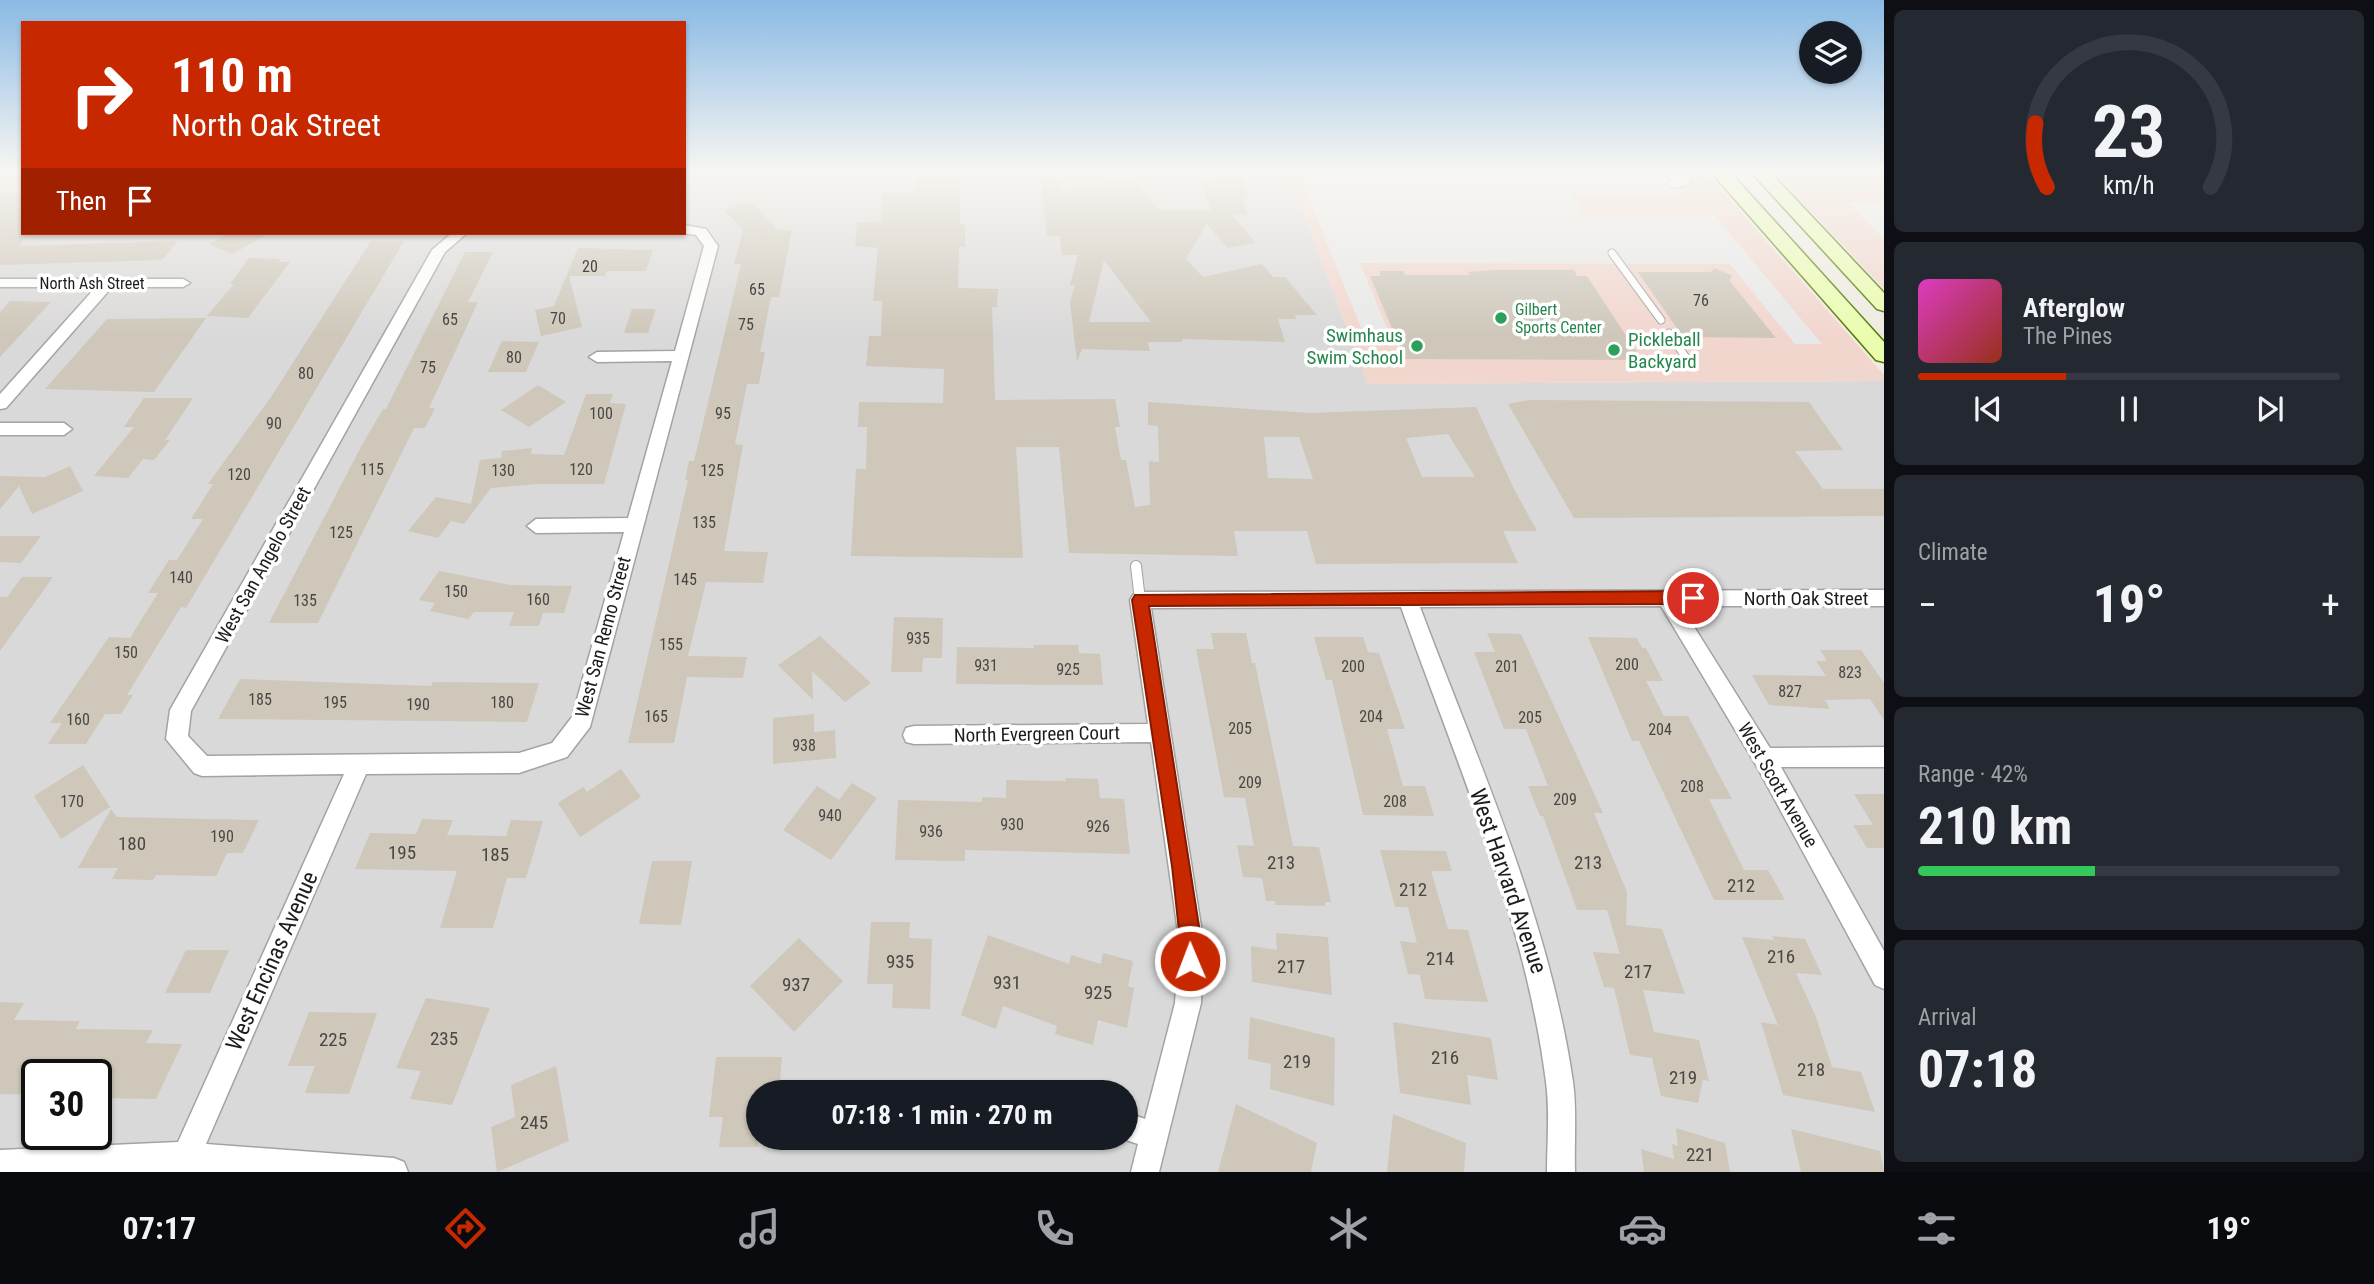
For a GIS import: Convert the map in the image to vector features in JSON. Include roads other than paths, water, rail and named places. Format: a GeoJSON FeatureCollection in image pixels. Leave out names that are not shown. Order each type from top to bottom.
{"type":"FeatureCollection","features":[{"type":"Feature","properties":{"kind":"main road"},"geometry":{"type":"LineString","coordinates":[[1768,226],[1884,355]]}},
{"type":"Feature","properties":{"kind":"main road"},"geometry":{"type":"LineString","coordinates":[[1810,226],[1884,305]]}},
{"type":"Feature","properties":{"kind":"main road"},"geometry":{"type":"LineString","coordinates":[[1818,281],[1849,295],[1884,333]]}},
{"type":"Feature","properties":{"kind":"street","name":"West San Remo Street"},"geometry":{"type":"LineString","coordinates":[[359,766],[519,763],[559,750],[582,721],[711,246],[701,232],[686,229]]}},
{"type":"Feature","properties":{"kind":"street","name":"West San Angelo Street"},"geometry":{"type":"LineString","coordinates":[[359,766],[202,766],[177,739],[181,710],[439,250],[458,235]]}},
{"type":"Feature","properties":{"kind":"street","name":"North Ash Street"},"geometry":{"type":"LineString","coordinates":[[0,283],[183,283]]}},
{"type":"Feature","properties":{"kind":"street"},"geometry":{"type":"LineString","coordinates":[[0,404],[108,283]]}},
{"type":"Feature","properties":{"kind":"street"},"geometry":{"type":"LineString","coordinates":[[597,357],[680,356]]}},
{"type":"Feature","properties":{"kind":"street"},"geometry":{"type":"LineString","coordinates":[[0,429],[64,429]]}},
{"type":"Feature","properties":{"kind":"street","name":"West San Remo Street"},"geometry":{"type":"LineString","coordinates":[[536,526],[634,525]]}},
{"type":"Feature","properties":{"kind":"street","name":"West Scott Avenue"},"geometry":{"type":"LineString","coordinates":[[1666,598],[1764,758],[1884,976]]}},
{"type":"Feature","properties":{"kind":"street","name":"North Oak Street"},"geometry":{"type":"LineString","coordinates":[[1140,600],[1884,598]]}},
{"type":"Feature","properties":{"kind":"street"},"geometry":{"type":"LineString","coordinates":[[1140,600],[1191,939],[1188,1003],[1145,1172]]}},
{"type":"Feature","properties":{"kind":"street","name":"West Harvard Avenue"},"geometry":{"type":"LineString","coordinates":[[1408,600],[1522,914],[1545,995],[1560,1085],[1561,1172]]}},
{"type":"Feature","properties":{"kind":"street","name":"North Evergreen Court"},"geometry":{"type":"LineString","coordinates":[[914,735],[1161,733]]}},
{"type":"Feature","properties":{"kind":"street"},"geometry":{"type":"LineString","coordinates":[[1764,758],[1884,757]]}},
{"type":"Feature","properties":{"kind":"street","name":"West Encinas Avenue"},"geometry":{"type":"LineString","coordinates":[[186,1156],[359,766]]}},
{"type":"Feature","properties":{"kind":"street"},"geometry":{"type":"LineString","coordinates":[[1138,1130],[1155,1136]]}},
{"type":"Feature","properties":{"kind":"street"},"geometry":{"type":"LineString","coordinates":[[0,1164],[186,1156],[394,1172]]}},
{"type":"Feature","properties":{"kind":"lane"},"geometry":{"type":"LineString","coordinates":[[1612,253],[1661,320]]}},
{"type":"Feature","properties":{"kind":"lane"},"geometry":{"type":"LineString","coordinates":[[1670,333],[1692,365]]}},
{"type":"Feature","properties":{"kind":"lane"},"geometry":{"type":"LineString","coordinates":[[1136,566],[1140,600]]}},
{"type":"Feature","properties":{"kind":"place","name":"Gilbert Sports Center"},"geometry":{"type":"Point","coordinates":[1501,318]}},
{"type":"Feature","properties":{"kind":"place","name":"Swimhaus Swim School"},"geometry":{"type":"Point","coordinates":[1417,346]}},
{"type":"Feature","properties":{"kind":"place","name":"Pickleball Backyard"},"geometry":{"type":"Point","coordinates":[1614,350]}}]}
